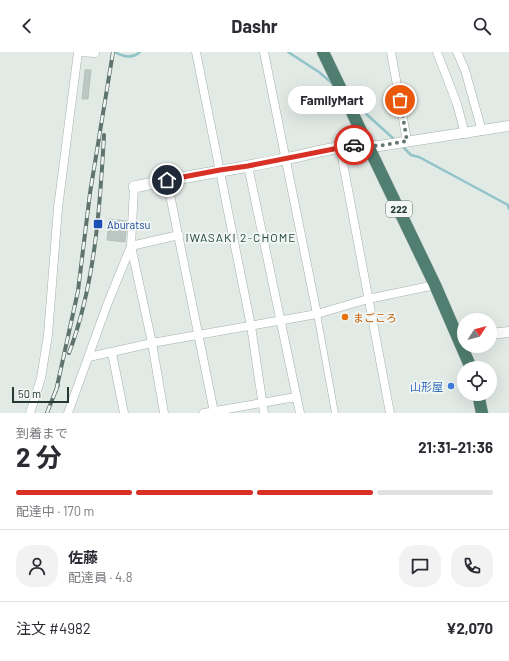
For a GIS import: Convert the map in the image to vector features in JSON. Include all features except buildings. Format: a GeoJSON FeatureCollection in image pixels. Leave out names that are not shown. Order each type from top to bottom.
{"type":"FeatureCollection","features":[{"type":"Feature","properties":{"kind":"highway","name":"222"},"geometry":{"type":"LineString","coordinates":[[323,52],[457,329]]}},
{"type":"Feature","properties":{"kind":"highway"},"geometry":{"type":"LineString","coordinates":[[479,401],[482,413]]}},
{"type":"Feature","properties":{"kind":"main road"},"geometry":{"type":"LineString","coordinates":[[134,187],[286,159],[351,144],[369,146]]}},
{"type":"Feature","properties":{"kind":"street"},"geometry":{"type":"LineString","coordinates":[[30,413],[41,378],[48,335],[58,208],[78,52],[95,54],[95,52]]}},
{"type":"Feature","properties":{"kind":"street"},"geometry":{"type":"LineString","coordinates":[[196,52],[251,326],[264,413]]}},
{"type":"Feature","properties":{"kind":"street"},"geometry":{"type":"LineString","coordinates":[[264,52],[317,314],[335,413]]}},
{"type":"Feature","properties":{"kind":"street"},"geometry":{"type":"LineString","coordinates":[[391,52],[407,141]]}},
{"type":"Feature","properties":{"kind":"street"},"geometry":{"type":"LineString","coordinates":[[438,52],[457,104],[465,134]]}},
{"type":"Feature","properties":{"kind":"street"},"geometry":{"type":"LineString","coordinates":[[457,52],[465,70],[482,131]]}},
{"type":"Feature","properties":{"kind":"street"},"geometry":{"type":"LineString","coordinates":[[369,146],[379,146],[465,134],[509,126]]}},
{"type":"Feature","properties":{"kind":"street"},"geometry":{"type":"LineString","coordinates":[[340,147],[390,413]]}},
{"type":"Feature","properties":{"kind":"street"},"geometry":{"type":"LineString","coordinates":[[248,166],[300,413]]}},
{"type":"Feature","properties":{"kind":"street"},"geometry":{"type":"LineString","coordinates":[[167,180],[214,412]]}},
{"type":"Feature","properties":{"kind":"street"},"geometry":{"type":"LineString","coordinates":[[134,187],[131,246],[152,343],[164,413]]}},
{"type":"Feature","properties":{"kind":"street"},"geometry":{"type":"LineString","coordinates":[[131,246],[178,235]]}},
{"type":"Feature","properties":{"kind":"street"},"geometry":{"type":"LineString","coordinates":[[68,413],[107,305],[131,246]]}},
{"type":"Feature","properties":{"kind":"street"},"geometry":{"type":"LineString","coordinates":[[89,357],[152,343],[317,314],[368,299],[435,285]]}},
{"type":"Feature","properties":{"kind":"street"},"geometry":{"type":"LineString","coordinates":[[497,333],[509,332]]}},
{"type":"Feature","properties":{"kind":"street"},"geometry":{"type":"LineString","coordinates":[[112,353],[124,413]]}},
{"type":"Feature","properties":{"kind":"street"},"geometry":{"type":"LineString","coordinates":[[204,413],[296,397]]}},
{"type":"Feature","properties":{"kind":"waterway"},"geometry":{"type":"LineString","coordinates":[[115,52],[128,56],[134,56],[140,52]]}},
{"type":"Feature","properties":{"kind":"waterway"},"geometry":{"type":"LineString","coordinates":[[288,52],[319,72],[333,84]]}},
{"type":"Feature","properties":{"kind":"waterway"},"geometry":{"type":"LineString","coordinates":[[353,102],[395,140]]}},
{"type":"Feature","properties":{"kind":"waterway"},"geometry":{"type":"LineString","coordinates":[[402,146],[411,155],[419,157],[508,205],[509,209]]}},
{"type":"Feature","properties":{"kind":"railway"},"geometry":{"type":"LineString","coordinates":[[56,391],[78,291],[90,193],[113,52]]}},
{"type":"Feature","properties":{"kind":"railway"},"geometry":{"type":"LineString","coordinates":[[69,353],[85,300],[95,246],[104,135]]}},
{"type":"Feature","properties":{"kind":"railway"},"geometry":{"type":"LineString","coordinates":[[47,413],[58,385]]}},
{"type":"Feature","properties":{"kind":"way so far"},"geometry":{"type":"LineString","coordinates":[[354,145],[379,146],[407,141],[400,100]]}},
{"type":"Feature","properties":{"kind":"place","name":"FamilyMart"},"geometry":{"type":"Point","coordinates":[400,100]}},
{"type":"Feature","properties":{"kind":"place","name":"Aburatsu"},"geometry":{"type":"Point","coordinates":[98,224]}},
{"type":"Feature","properties":{"kind":"place","name":"まごころ"},"geometry":{"type":"Point","coordinates":[345,317]}},
{"type":"Feature","properties":{"kind":"place","name":"山形屋"},"geometry":{"type":"Point","coordinates":[451,386]}},
{"type":"Feature","properties":{"kind":"district","name":"IWASAKI 2-CHOME"},"geometry":{"type":"Point","coordinates":[241,237]}},
{"type":"Feature","properties":{"kind":"route"},"geometry":{"type":"LineString","coordinates":[[167,180],[286,159],[351,144],[354,145]]}}]}
